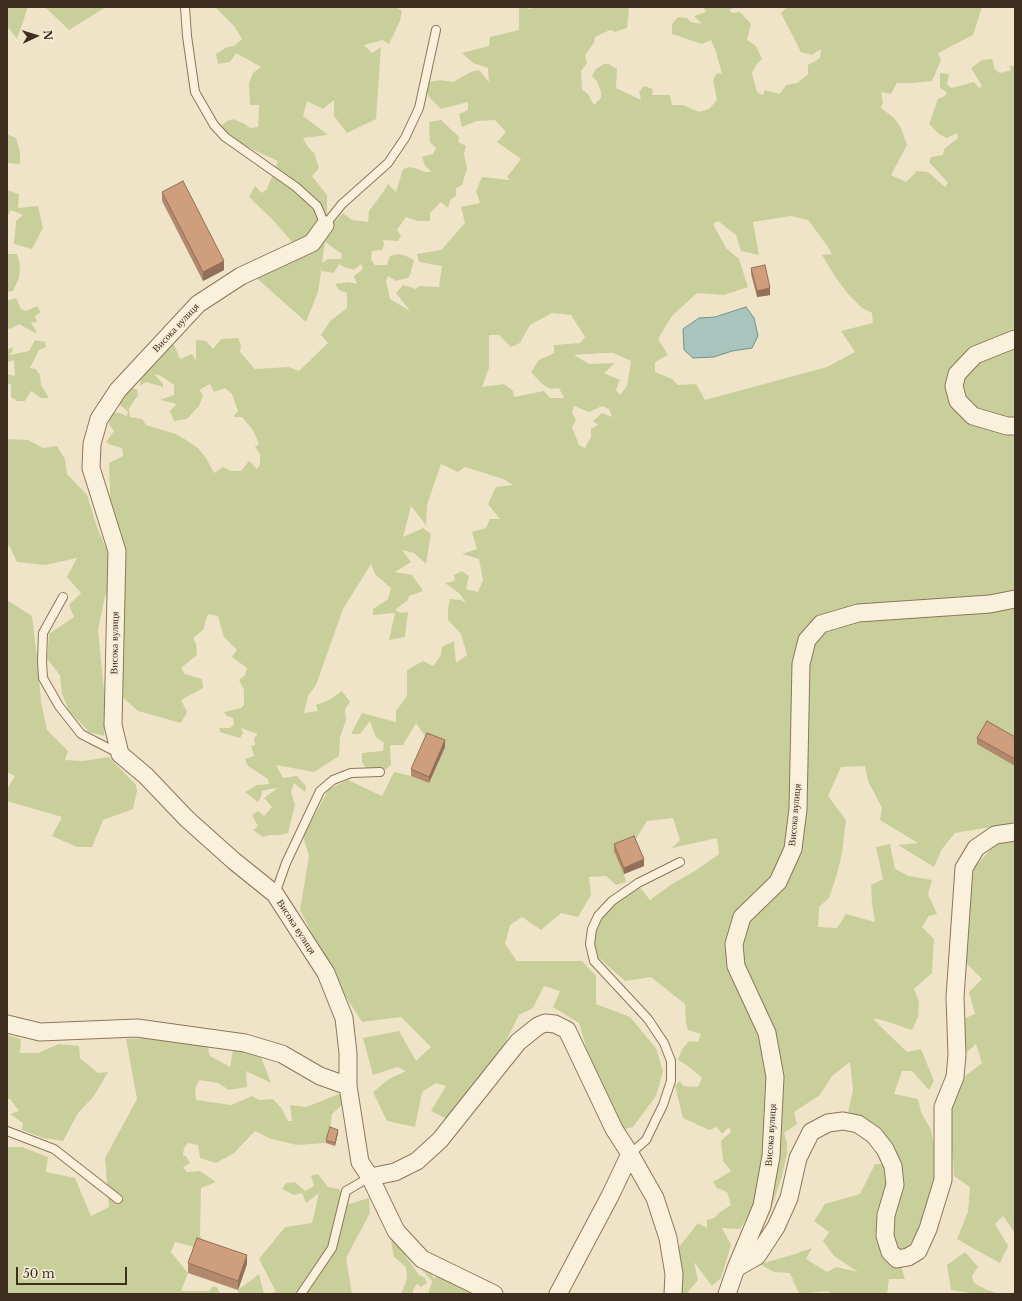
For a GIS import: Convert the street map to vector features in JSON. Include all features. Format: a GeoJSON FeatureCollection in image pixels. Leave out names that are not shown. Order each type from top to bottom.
{"type":"FeatureCollection","features":[{"type":"Feature","properties":{"kind":"street","name":"Висока вулиця"},"geometry":{"type":"LineString","coordinates":[[325,225],[312,243],[241,276],[198,304],[118,390],[99,419],[92,444],[91,468],[100,501],[117,551],[113,725],[120,754],[146,776],[188,819],[228,856],[275,894],[326,973],[344,1018],[348,1053],[348,1086],[360,1162],[370,1177],[396,1231],[422,1259],[494,1294]]}},
{"type":"Feature","properties":{"kind":"street"},"geometry":{"type":"LineString","coordinates":[[1015,339],[975,355],[957,374],[954,386],[958,401],[973,416],[1007,426],[1015,426]]}},
{"type":"Feature","properties":{"kind":"street","name":"Висока вулиця"},"geometry":{"type":"LineString","coordinates":[[727,1294],[736,1268],[762,1206],[771,1156],[775,1077],[767,1033],[736,966],[734,944],[742,917],[778,882],[793,849],[798,809],[801,664],[807,640],[821,624],[858,612],[990,604],[1015,599]]}},
{"type":"Feature","properties":{"kind":"street"},"geometry":{"type":"LineString","coordinates":[[736,1268],[757,1256],[776,1227],[789,1198],[798,1158],[811,1132],[828,1123],[843,1121],[858,1124],[874,1135],[886,1148],[893,1166],[895,1185],[886,1215],[885,1236],[890,1252],[897,1259],[908,1257],[918,1251],[928,1229],[943,1180],[943,1107],[955,1077],[957,1055],[955,997],[964,868],[976,848],[995,834],[1015,832]]}},
{"type":"Feature","properties":{"kind":"street"},"geometry":{"type":"LineString","coordinates":[[370,1177],[395,1172],[418,1161],[440,1140],[518,1042],[538,1026],[545,1023],[555,1024],[567,1030],[614,1129],[655,1198],[668,1238],[674,1274],[673,1294]]}},
{"type":"Feature","properties":{"kind":"street"},"geometry":{"type":"LineString","coordinates":[[7,1024],[40,1032],[137,1028],[245,1042],[282,1054],[320,1076],[348,1086]]}},
{"type":"Feature","properties":{"kind":"street"},"geometry":{"type":"LineString","coordinates":[[558,1294],[610,1196],[630,1154]]}},
{"type":"Feature","properties":{"kind":"lane"},"geometry":{"type":"LineString","coordinates":[[185,7],[187,36],[195,92],[214,125],[225,138],[296,187],[317,206],[325,225],[342,204],[388,163],[405,138],[419,108],[436,30]]}},
{"type":"Feature","properties":{"kind":"lane"},"geometry":{"type":"LineString","coordinates":[[63,597],[43,633],[43,678],[59,706],[81,734],[120,754]]}},
{"type":"Feature","properties":{"kind":"lane"},"geometry":{"type":"LineString","coordinates":[[275,894],[286,863],[320,791],[333,780],[351,773],[380,772]]}},
{"type":"Feature","properties":{"kind":"lane"},"geometry":{"type":"LineString","coordinates":[[630,1154],[646,1140],[663,1105],[670,1081],[671,1061],[664,1043],[648,1018],[594,961],[590,944],[592,929],[598,916],[612,901],[638,883],[680,862]]}},
{"type":"Feature","properties":{"kind":"lane"},"geometry":{"type":"LineString","coordinates":[[7,1131],[54,1149],[118,1199]]}},
{"type":"Feature","properties":{"kind":"lane"},"geometry":{"type":"LineString","coordinates":[[302,1294],[332,1248],[346,1191],[370,1177]]}},
{"type":"Feature","properties":{"kind":"green space"},"geometry":{"type":"Polygon","coordinates":[[[7,7],[28,7],[17,39],[7,26],[7,7]]]}},
{"type":"Feature","properties":{"kind":"green space"},"geometry":{"type":"Polygon","coordinates":[[[45,7],[106,7],[69,30],[45,7]]]}},
{"type":"Feature","properties":{"kind":"green space"},"geometry":{"type":"Polygon","coordinates":[[[215,7],[396,7],[402,11],[400,21],[389,44],[383,40],[364,45],[372,53],[381,47],[376,119],[347,133],[334,116],[334,100],[323,109],[307,101],[303,116],[328,135],[303,138],[308,147],[314,153],[319,168],[312,176],[327,195],[327,225],[329,227],[343,213],[352,220],[368,222],[369,211],[388,184],[396,192],[403,169],[409,167],[425,172],[432,172],[425,166],[422,157],[433,154],[436,148],[430,142],[429,122],[441,120],[459,137],[458,142],[466,146],[464,154],[467,168],[462,185],[456,188],[456,196],[450,200],[448,208],[441,202],[430,213],[430,221],[418,221],[406,217],[397,230],[401,236],[398,241],[383,240],[384,244],[382,250],[372,251],[371,259],[375,265],[387,265],[390,256],[398,254],[414,260],[408,278],[396,281],[388,276],[386,281],[390,299],[410,311],[396,293],[403,285],[416,289],[419,286],[439,287],[442,266],[419,262],[417,254],[441,250],[465,223],[461,207],[480,203],[476,191],[482,177],[510,180],[507,177],[521,159],[497,142],[506,132],[495,120],[477,121],[462,127],[459,114],[468,110],[468,102],[441,109],[429,97],[424,83],[440,80],[453,82],[471,72],[479,70],[489,82],[488,68],[473,63],[462,53],[489,46],[490,37],[519,30],[519,7],[526,7],[529,9],[537,7],[628,7],[627,28],[615,32],[610,30],[595,37],[594,43],[585,55],[587,63],[581,71],[582,89],[588,94],[594,105],[601,98],[601,92],[597,81],[592,76],[596,69],[604,64],[609,64],[617,69],[616,88],[641,100],[639,92],[644,86],[653,89],[652,95],[670,95],[672,105],[683,105],[699,112],[709,109],[717,100],[713,80],[717,73],[722,74],[716,52],[711,40],[702,44],[672,34],[672,24],[678,17],[687,18],[691,22],[702,24],[694,16],[706,12],[703,7],[736,7],[729,10],[732,13],[740,12],[751,24],[747,40],[756,46],[762,59],[756,65],[752,73],[757,92],[763,95],[765,90],[780,94],[786,85],[797,83],[808,74],[808,65],[820,58],[821,49],[812,55],[801,52],[781,13],[787,7],[982,7],[973,35],[938,53],[941,60],[932,81],[897,83],[891,94],[881,92],[883,102],[881,108],[894,118],[901,128],[907,145],[891,175],[906,182],[917,171],[928,172],[945,187],[948,183],[929,162],[931,157],[943,155],[944,149],[958,138],[957,133],[947,138],[939,134],[929,124],[938,99],[945,96],[947,92],[940,88],[940,73],[949,74],[947,84],[951,88],[974,82],[979,88],[982,86],[971,68],[982,60],[992,59],[995,70],[1000,73],[1011,70],[1009,66],[1015,66],[1015,823],[955,833],[942,849],[934,867],[898,845],[918,843],[880,820],[882,808],[868,781],[865,766],[841,767],[828,796],[846,820],[842,853],[837,874],[829,898],[819,907],[818,927],[837,928],[846,914],[875,922],[871,885],[883,879],[876,847],[890,844],[895,869],[909,876],[932,880],[928,894],[937,914],[929,916],[922,927],[934,939],[932,973],[914,989],[919,1002],[918,1017],[912,1030],[879,1019],[873,1019],[907,1052],[921,1049],[934,1081],[929,1090],[912,1071],[902,1071],[894,1094],[918,1099],[921,1112],[931,1130],[939,1173],[919,1233],[904,1251],[902,1269],[905,1279],[889,1279],[887,1294],[832,1294],[827,1291],[799,1294],[790,1273],[774,1272],[760,1264],[812,1248],[806,1259],[827,1272],[836,1267],[858,1272],[834,1256],[823,1241],[829,1232],[814,1221],[825,1204],[860,1194],[875,1164],[884,1164],[869,1126],[848,1112],[853,1090],[850,1062],[832,1076],[820,1095],[794,1112],[797,1124],[784,1133],[787,1142],[787,1153],[782,1176],[770,1212],[759,1234],[754,1205],[740,1229],[722,1228],[731,1245],[721,1278],[712,1286],[694,1262],[698,1280],[688,1292],[690,1294],[678,1294],[679,1247],[698,1223],[707,1228],[707,1220],[714,1218],[731,1205],[727,1192],[717,1188],[713,1182],[731,1171],[723,1161],[721,1141],[731,1132],[729,1127],[722,1134],[717,1127],[709,1130],[683,1118],[675,1086],[680,1081],[683,1086],[698,1087],[702,1078],[678,1060],[682,1049],[689,1041],[698,1042],[701,1034],[688,1030],[685,1004],[651,977],[625,981],[598,957],[593,936],[600,919],[615,903],[639,886],[650,900],[719,854],[717,838],[672,848],[680,840],[673,818],[647,821],[634,842],[615,850],[626,882],[616,885],[606,876],[589,877],[591,895],[578,917],[561,913],[541,930],[522,917],[510,925],[505,944],[517,961],[582,961],[596,976],[596,1004],[630,1017],[656,1048],[663,1071],[656,1096],[633,1127],[621,1130],[591,1064],[579,1023],[553,1007],[560,991],[544,986],[533,1008],[519,1015],[505,1043],[447,1119],[431,1111],[446,1086],[436,1083],[422,1092],[415,1127],[387,1121],[373,1092],[389,1079],[406,1071],[397,1067],[373,1075],[363,1038],[399,1031],[416,1061],[431,1047],[401,1017],[362,1022],[334,978],[300,910],[309,856],[303,836],[329,789],[348,780],[382,796],[394,772],[411,776],[429,783],[445,747],[427,739],[416,723],[403,745],[390,745],[391,765],[385,770],[366,768],[362,762],[362,753],[383,751],[384,743],[376,737],[370,721],[360,734],[351,734],[362,713],[396,722],[396,711],[407,696],[407,670],[423,661],[433,666],[441,655],[442,647],[454,641],[456,663],[467,655],[461,634],[448,620],[450,599],[461,600],[466,603],[460,594],[445,583],[455,581],[454,575],[462,571],[469,576],[466,589],[478,592],[483,580],[479,559],[462,554],[477,549],[472,532],[486,528],[490,519],[500,519],[488,504],[496,487],[513,485],[503,479],[465,467],[458,472],[441,464],[427,505],[426,525],[411,506],[403,537],[423,528],[431,534],[426,564],[414,553],[402,550],[411,562],[395,572],[412,575],[423,591],[409,596],[408,600],[395,610],[401,613],[408,612],[405,637],[389,640],[395,613],[373,615],[373,609],[388,599],[391,588],[375,574],[371,564],[343,609],[316,685],[308,696],[304,713],[318,711],[316,705],[329,700],[342,691],[350,702],[345,709],[346,720],[340,737],[339,756],[314,772],[276,765],[283,778],[297,776],[306,786],[305,792],[294,783],[291,792],[295,805],[288,833],[263,837],[253,830],[258,826],[252,815],[258,811],[264,816],[272,807],[264,798],[278,788],[262,791],[258,802],[245,792],[257,785],[269,784],[268,779],[248,766],[245,759],[254,756],[251,746],[255,745],[254,738],[258,734],[241,728],[243,733],[240,738],[220,732],[219,728],[230,728],[234,725],[233,718],[227,716],[224,712],[241,708],[244,705],[244,690],[239,680],[245,675],[247,668],[232,657],[237,650],[224,637],[218,616],[208,614],[203,630],[193,638],[196,644],[197,655],[181,668],[185,674],[202,679],[203,688],[181,700],[187,712],[181,723],[138,711],[117,692],[109,463],[123,456],[122,448],[106,442],[114,431],[109,424],[108,412],[120,413],[127,416],[128,412],[117,402],[129,386],[137,390],[138,395],[129,409],[130,417],[142,419],[146,425],[176,434],[198,448],[206,458],[214,473],[223,467],[231,471],[241,471],[249,461],[257,469],[260,465],[260,454],[255,447],[259,444],[253,430],[242,417],[233,417],[238,411],[232,394],[225,388],[214,392],[210,384],[199,390],[203,395],[199,406],[187,419],[174,421],[170,411],[177,404],[160,400],[174,395],[174,385],[161,376],[154,374],[163,384],[163,387],[146,382],[140,386],[141,372],[172,340],[180,359],[192,354],[196,360],[196,340],[206,341],[213,349],[221,339],[238,338],[241,346],[240,352],[255,369],[289,367],[299,371],[328,343],[321,335],[330,321],[347,308],[347,293],[339,290],[335,284],[348,282],[357,284],[354,276],[363,269],[361,264],[354,270],[339,264],[334,273],[322,271],[322,266],[318,292],[306,322],[253,275],[300,251],[273,220],[249,197],[255,186],[262,193],[267,189],[278,161],[225,137],[222,132],[222,125],[233,119],[250,128],[258,127],[259,105],[250,105],[249,83],[253,73],[261,67],[236,53],[230,62],[218,64],[216,54],[227,47],[234,46],[242,39],[235,27],[215,7]],[[791,216],[753,222],[759,255],[741,251],[736,235],[718,221],[713,224],[726,248],[739,259],[748,287],[724,295],[697,293],[672,316],[658,339],[668,355],[655,362],[655,372],[672,379],[678,385],[696,384],[705,400],[827,367],[855,352],[841,331],[873,323],[872,313],[862,308],[848,294],[834,275],[822,255],[832,254],[808,220],[791,216]],[[325,242],[322,263],[328,259],[341,259],[342,254],[325,242]],[[552,313],[530,325],[520,343],[511,347],[499,335],[489,335],[489,368],[482,387],[504,384],[513,391],[514,397],[544,391],[550,398],[564,398],[559,388],[550,389],[541,383],[531,372],[539,360],[554,353],[554,345],[580,343],[585,337],[571,315],[552,313]],[[613,353],[574,355],[589,364],[615,363],[604,373],[620,380],[616,390],[620,395],[627,386],[631,361],[613,353]],[[574,406],[572,413],[576,420],[572,427],[579,445],[585,448],[591,437],[591,429],[598,425],[593,421],[602,413],[612,417],[609,409],[602,406],[589,412],[574,406]]]}},
{"type":"Feature","properties":{"kind":"green space"},"geometry":{"type":"Polygon","coordinates":[[[7,134],[16,138],[20,152],[20,164],[7,163],[7,134]]]}},
{"type":"Feature","properties":{"kind":"green space"},"geometry":{"type":"Polygon","coordinates":[[[7,190],[19,194],[18,208],[38,206],[43,228],[32,249],[14,244],[16,221],[23,215],[11,210],[7,217],[7,190]]]}},
{"type":"Feature","properties":{"kind":"green space"},"geometry":{"type":"Polygon","coordinates":[[[7,254],[17,254],[20,265],[19,278],[13,291],[7,292],[7,254]]]}},
{"type":"Feature","properties":{"kind":"green space"},"geometry":{"type":"Polygon","coordinates":[[[16,298],[21,309],[26,311],[37,306],[41,312],[35,316],[37,322],[31,323],[37,332],[35,333],[19,324],[10,329],[7,328],[7,301],[16,298]]]}},
{"type":"Feature","properties":{"kind":"green space"},"geometry":{"type":"Polygon","coordinates":[[[35,340],[45,342],[46,347],[39,350],[30,368],[36,369],[40,375],[41,385],[49,398],[41,398],[31,391],[25,401],[17,401],[11,397],[11,385],[7,383],[7,374],[15,376],[14,360],[7,362],[7,350],[12,347],[13,351],[9,355],[29,351],[35,340]]]}},
{"type":"Feature","properties":{"kind":"green space"},"geometry":{"type":"Polygon","coordinates":[[[7,439],[28,440],[43,448],[57,446],[65,459],[67,474],[87,495],[97,527],[110,558],[112,585],[105,596],[98,630],[105,701],[104,736],[89,732],[69,711],[62,694],[60,675],[47,659],[49,634],[74,617],[69,605],[81,593],[67,577],[77,558],[45,565],[17,562],[9,545],[7,546],[7,439]]]}},
{"type":"Feature","properties":{"kind":"green space"},"geometry":{"type":"Polygon","coordinates":[[[7,600],[32,616],[41,701],[47,730],[68,751],[65,760],[83,761],[109,757],[136,785],[137,791],[133,809],[103,820],[92,847],[77,847],[52,836],[62,817],[7,801],[7,789],[15,776],[7,772],[7,600]]]}},
{"type":"Feature","properties":{"kind":"green space"},"geometry":{"type":"Polygon","coordinates":[[[1015,836],[1015,1233],[1003,1216],[995,1224],[1008,1246],[1000,1263],[957,1239],[968,1212],[970,1187],[954,1176],[950,1107],[960,1080],[982,1063],[976,1044],[966,1053],[961,1020],[975,1014],[969,992],[982,979],[964,961],[974,868],[999,840],[1015,836]]]}},
{"type":"Feature","properties":{"kind":"green space"},"geometry":{"type":"Polygon","coordinates":[[[7,1035],[21,1039],[20,1053],[38,1053],[59,1044],[79,1046],[80,1058],[98,1073],[108,1072],[94,1096],[78,1113],[63,1141],[43,1138],[22,1130],[23,1123],[10,1114],[19,1111],[10,1099],[7,1099],[7,1035]]]}},
{"type":"Feature","properties":{"kind":"green space"},"geometry":{"type":"Polygon","coordinates":[[[149,1038],[207,1044],[210,1056],[230,1067],[233,1050],[222,1044],[261,1057],[271,1083],[246,1071],[247,1087],[229,1090],[218,1083],[199,1080],[195,1089],[196,1100],[231,1105],[252,1096],[259,1100],[273,1099],[282,1109],[288,1121],[292,1121],[290,1105],[306,1107],[339,1094],[344,1098],[342,1105],[332,1114],[330,1131],[326,1143],[297,1145],[271,1139],[255,1131],[234,1153],[216,1163],[200,1158],[198,1145],[188,1143],[184,1148],[183,1156],[186,1156],[190,1163],[183,1167],[187,1172],[200,1171],[216,1182],[201,1188],[200,1235],[206,1250],[175,1242],[171,1252],[188,1273],[181,1291],[209,1291],[212,1287],[217,1287],[220,1294],[7,1294],[7,1147],[22,1147],[48,1157],[46,1172],[75,1178],[91,1216],[109,1207],[105,1158],[137,1099],[126,1039],[149,1038]]]}},
{"type":"Feature","properties":{"kind":"green space"},"geometry":{"type":"Polygon","coordinates":[[[318,1174],[328,1187],[339,1189],[349,1204],[369,1198],[370,1213],[346,1258],[352,1294],[264,1294],[276,1292],[259,1259],[285,1227],[312,1223],[319,1193],[306,1203],[302,1193],[294,1195],[282,1189],[286,1183],[295,1182],[305,1191],[314,1186],[311,1176],[318,1174]]]}},
{"type":"Feature","properties":{"kind":"green space"},"geometry":{"type":"Polygon","coordinates":[[[396,1237],[428,1267],[434,1279],[439,1273],[484,1294],[428,1294],[432,1281],[404,1254],[419,1275],[425,1278],[427,1283],[421,1287],[417,1284],[413,1290],[413,1294],[401,1294],[407,1279],[406,1267],[394,1257],[391,1241],[396,1237]]]}},
{"type":"Feature","properties":{"kind":"green space"},"geometry":{"type":"Polygon","coordinates":[[[965,1252],[978,1267],[972,1276],[974,1283],[987,1290],[1000,1294],[977,1294],[951,1290],[947,1265],[965,1252]]]}},
{"type":"Feature","properties":{"kind":"green space"},"geometry":{"type":"Polygon","coordinates":[[[259,1274],[264,1294],[238,1294],[238,1290],[259,1274]]]}},
{"type":"Feature","properties":{"kind":"water"},"geometry":{"type":"Polygon","coordinates":[[[746,307],[754,318],[758,336],[752,348],[732,351],[714,357],[693,358],[684,350],[683,329],[699,318],[715,317],[746,307]]]}},
{"type":"Feature","properties":{"kind":"building"},"geometry":{"type":"Polygon","coordinates":[[[183,181],[224,261],[203,272],[162,192],[183,181]]]}},
{"type":"Feature","properties":{"kind":"building"},"geometry":{"type":"Polygon","coordinates":[[[765,265],[770,288],[757,291],[751,268],[765,265]]]}},
{"type":"Feature","properties":{"kind":"building"},"geometry":{"type":"Polygon","coordinates":[[[987,721],[1015,737],[1015,759],[977,738],[987,721]]]}},
{"type":"Feature","properties":{"kind":"building"},"geometry":{"type":"Polygon","coordinates":[[[427,733],[445,740],[429,777],[411,769],[427,733]]]}},
{"type":"Feature","properties":{"kind":"building"},"geometry":{"type":"Polygon","coordinates":[[[634,836],[644,859],[624,868],[614,844],[634,836]]]}},
{"type":"Feature","properties":{"kind":"building"},"geometry":{"type":"Polygon","coordinates":[[[330,1127],[338,1130],[335,1143],[326,1140],[330,1127]]]}},
{"type":"Feature","properties":{"kind":"building"},"geometry":{"type":"Polygon","coordinates":[[[197,1238],[247,1255],[238,1281],[188,1263],[197,1238]]]}}]}
